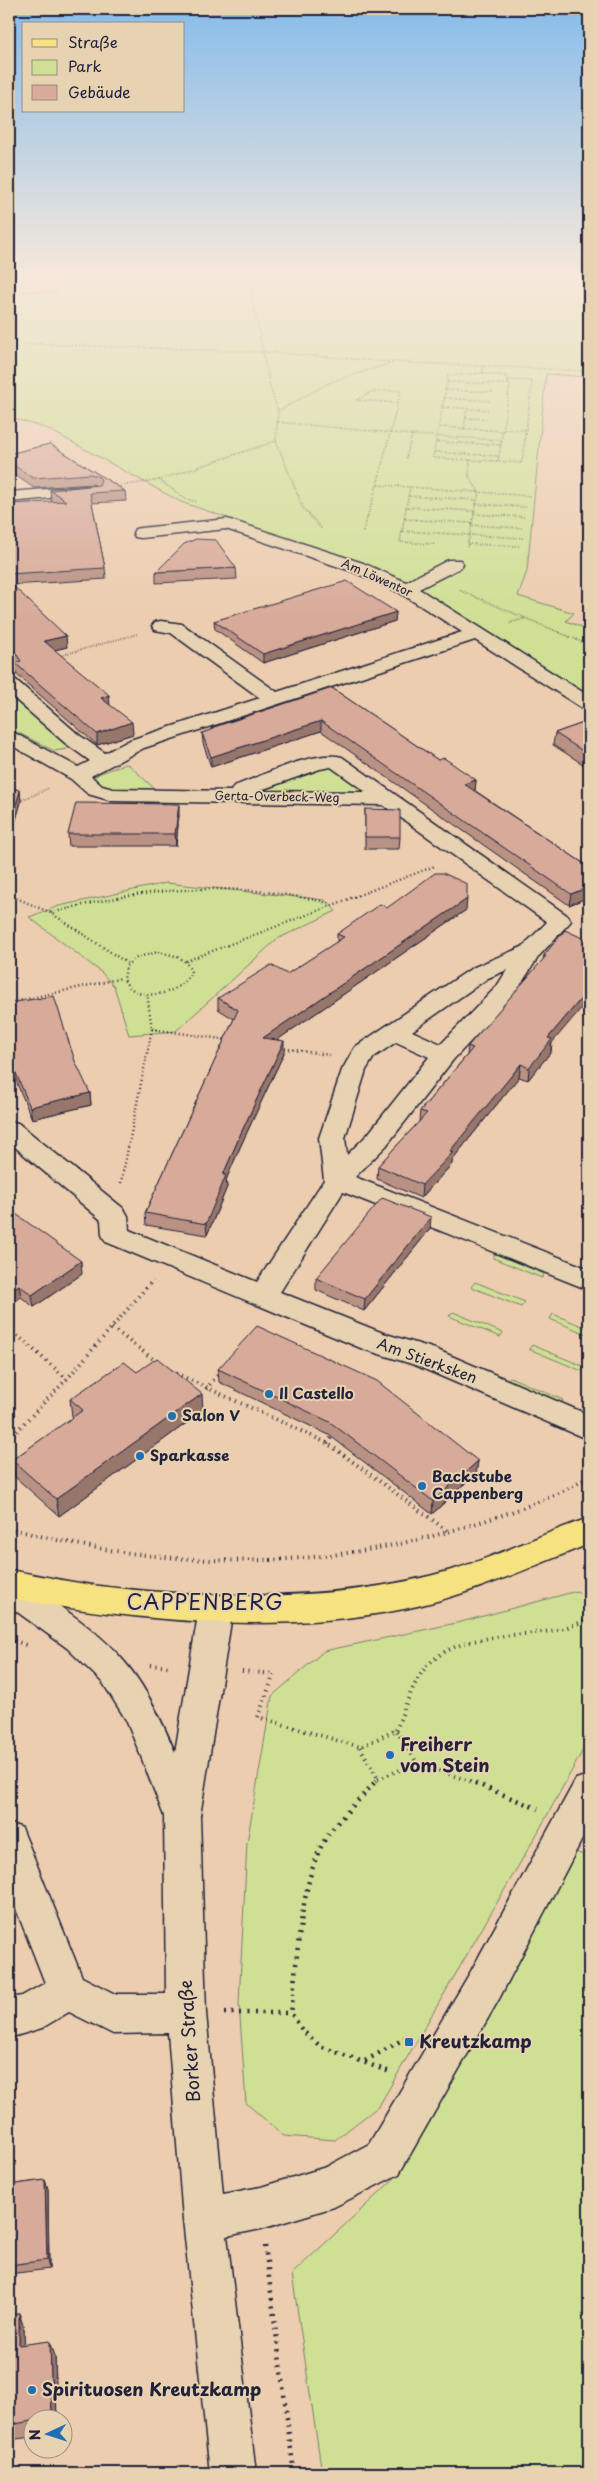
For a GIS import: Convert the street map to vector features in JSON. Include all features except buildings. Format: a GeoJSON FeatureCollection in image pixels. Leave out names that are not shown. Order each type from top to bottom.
{"type":"FeatureCollection","features":[{"type":"Feature","properties":{"kind":"main road"},"geometry":{"type":"LineString","coordinates":[[9,1584],[116,1602],[216,1609],[298,1607],[359,1602],[404,1595],[459,1581],[587,1536]]}},
{"type":"Feature","properties":{"kind":"street"},"geometry":{"type":"LineString","coordinates":[[9,497],[92,491]]}},
{"type":"Feature","properties":{"kind":"street","name":"Am Löwentor"},"geometry":{"type":"LineString","coordinates":[[141,534],[227,524],[357,567],[406,589],[589,704]]}},
{"type":"Feature","properties":{"kind":"street"},"geometry":{"type":"LineString","coordinates":[[406,589],[454,564]]}},
{"type":"Feature","properties":{"kind":"street"},"geometry":{"type":"LineString","coordinates":[[161,626],[176,628],[274,699]]}},
{"type":"Feature","properties":{"kind":"street"},"geometry":{"type":"LineString","coordinates":[[78,775],[137,744],[478,633]]}},
{"type":"Feature","properties":{"kind":"street"},"geometry":{"type":"LineString","coordinates":[[9,684],[72,739],[103,762]]}},
{"type":"Feature","properties":{"kind":"street","name":"Gerta-Overbeck-Weg"},"geometry":{"type":"LineString","coordinates":[[9,736],[78,775],[95,790],[112,795],[388,799]]}},
{"type":"Feature","properties":{"kind":"street"},"geometry":{"type":"LineString","coordinates":[[223,796],[317,763],[335,761],[560,921],[530,952],[506,990],[444,1054],[377,1140],[337,1180],[263,1296]]}},
{"type":"Feature","properties":{"kind":"street"},"geometry":{"type":"LineString","coordinates":[[337,1180],[332,1138],[359,1059],[364,1052],[480,973],[530,952]]}},
{"type":"Feature","properties":{"kind":"street"},"geometry":{"type":"LineString","coordinates":[[395,1032],[444,1054]]}},
{"type":"Feature","properties":{"kind":"street"},"geometry":{"type":"LineString","coordinates":[[9,1129],[114,1216]]}},
{"type":"Feature","properties":{"kind":"street"},"geometry":{"type":"LineString","coordinates":[[337,1180],[589,1280]]}},
{"type":"Feature","properties":{"kind":"street","name":"Am Stierksken"},"geometry":{"type":"LineString","coordinates":[[114,1216],[116,1235],[373,1341],[426,1357],[589,1428]]}},
{"type":"Feature","properties":{"kind":"street"},"geometry":{"type":"LineString","coordinates":[[9,1589],[53,1619],[102,1658],[120,1678],[135,1703],[182,1816]]}},
{"type":"Feature","properties":{"kind":"street","name":"Borker Straße"},"geometry":{"type":"LineString","coordinates":[[216,1609],[182,1816],[186,2012],[204,2219],[233,2473]]}},
{"type":"Feature","properties":{"kind":"street"},"geometry":{"type":"LineString","coordinates":[[204,2219],[260,2208],[334,2186],[384,2159],[485,1984],[580,1808]]}},
{"type":"Feature","properties":{"kind":"street"},"geometry":{"type":"LineString","coordinates":[[9,1840],[42,1930],[68,1991],[113,2014],[186,2012]]}},
{"type":"Feature","properties":{"kind":"street"},"geometry":{"type":"LineString","coordinates":[[9,2018],[28,2014],[68,1991]]}},
{"type":"Feature","properties":{"kind":"path"},"geometry":{"type":"LineString","coordinates":[[271,389],[278,411],[276,441],[303,508],[319,527],[327,531]]}},
{"type":"Feature","properties":{"kind":"path"},"geometry":{"type":"LineString","coordinates":[[278,411],[319,389]]}},
{"type":"Feature","properties":{"kind":"path"},"geometry":{"type":"LineString","coordinates":[[498,461],[509,389]]}},
{"type":"Feature","properties":{"kind":"path"},"geometry":{"type":"LineString","coordinates":[[493,392],[446,390],[433,458],[522,463],[531,389]]}},
{"type":"Feature","properties":{"kind":"path"},"geometry":{"type":"LineString","coordinates":[[363,532],[377,485],[387,432],[397,403],[401,390],[380,390],[360,396],[356,400],[397,403]]}},
{"type":"Feature","properties":{"kind":"path"},"geometry":{"type":"LineString","coordinates":[[444,398],[492,401]]}},
{"type":"Feature","properties":{"kind":"path"},"geometry":{"type":"LineString","coordinates":[[442,407],[489,410]]}},
{"type":"Feature","properties":{"kind":"path"},"geometry":{"type":"LineString","coordinates":[[464,429],[467,409]]}},
{"type":"Feature","properties":{"kind":"path"},"geometry":{"type":"LineString","coordinates":[[466,418],[487,419]]}},
{"type":"Feature","properties":{"kind":"path"},"geometry":{"type":"LineString","coordinates":[[277,422],[412,435],[502,440]]}},
{"type":"Feature","properties":{"kind":"path"},"geometry":{"type":"LineString","coordinates":[[438,427],[526,430]]}},
{"type":"Feature","properties":{"kind":"path"},"geometry":{"type":"LineString","coordinates":[[406,458],[412,435]]}},
{"type":"Feature","properties":{"kind":"path"},"geometry":{"type":"LineString","coordinates":[[92,491],[160,480],[276,441]]}},
{"type":"Feature","properties":{"kind":"path"},"geometry":{"type":"LineString","coordinates":[[436,442],[502,445]]}},
{"type":"Feature","properties":{"kind":"path"},"geometry":{"type":"LineString","coordinates":[[434,452],[499,456]]}},
{"type":"Feature","properties":{"kind":"path"},"geometry":{"type":"LineString","coordinates":[[470,460],[469,476],[479,492]]}},
{"type":"Feature","properties":{"kind":"path"},"geometry":{"type":"LineString","coordinates":[[377,485],[530,496]]}},
{"type":"Feature","properties":{"kind":"path"},"geometry":{"type":"LineString","coordinates":[[410,487],[400,542],[438,545]]}},
{"type":"Feature","properties":{"kind":"path"},"geometry":{"type":"LineString","coordinates":[[454,564],[465,556],[479,492]]}},
{"type":"Feature","properties":{"kind":"path"},"geometry":{"type":"LineString","coordinates":[[408,496],[476,500]]}},
{"type":"Feature","properties":{"kind":"path"},"geometry":{"type":"LineString","coordinates":[[476,504],[526,507]]}},
{"type":"Feature","properties":{"kind":"path"},"geometry":{"type":"LineString","coordinates":[[406,507],[525,517]]}},
{"type":"Feature","properties":{"kind":"path"},"geometry":{"type":"LineString","coordinates":[[404,519],[522,528]]}},
{"type":"Feature","properties":{"kind":"path"},"geometry":{"type":"LineString","coordinates":[[402,531],[523,538]]}},
{"type":"Feature","properties":{"kind":"path"},"geometry":{"type":"LineString","coordinates":[[468,544],[520,546]]}},
{"type":"Feature","properties":{"kind":"path"},"geometry":{"type":"LineString","coordinates":[[430,577],[589,645]]}},
{"type":"Feature","properties":{"kind":"path"},"geometry":{"type":"LineString","coordinates":[[53,658],[161,626]]}},
{"type":"Feature","properties":{"kind":"path"},"geometry":{"type":"LineString","coordinates":[[17,803],[78,775]]}},
{"type":"Feature","properties":{"kind":"path"},"geometry":{"type":"LineString","coordinates":[[186,961],[330,904],[433,867]]}},
{"type":"Feature","properties":{"kind":"path"},"geometry":{"type":"LineString","coordinates":[[52,912],[132,893],[180,886],[220,886],[267,891],[330,904]]}},
{"type":"Feature","properties":{"kind":"path"},"geometry":{"type":"LineString","coordinates":[[9,894],[52,912],[127,963]]}},
{"type":"Feature","properties":{"kind":"path"},"geometry":{"type":"LineString","coordinates":[[158,952],[178,956],[186,961],[191,968],[191,976],[186,984],[177,990],[147,994],[134,991],[125,984],[122,978],[122,970],[127,963],[135,958],[158,952]]}},
{"type":"Feature","properties":{"kind":"path"},"geometry":{"type":"LineString","coordinates":[[9,1003],[122,978]]}},
{"type":"Feature","properties":{"kind":"path"},"geometry":{"type":"LineString","coordinates":[[114,1216],[152,1029],[147,994]]}},
{"type":"Feature","properties":{"kind":"path"},"geometry":{"type":"LineString","coordinates":[[152,1029],[231,1040]]}},
{"type":"Feature","properties":{"kind":"path"},"geometry":{"type":"LineString","coordinates":[[280,1048],[359,1059]]}},
{"type":"Feature","properties":{"kind":"path"},"geometry":{"type":"LineString","coordinates":[[9,1439],[67,1379],[173,1259]]}},
{"type":"Feature","properties":{"kind":"path"},"geometry":{"type":"LineString","coordinates":[[9,1328],[67,1379]]}},
{"type":"Feature","properties":{"kind":"path"},"geometry":{"type":"LineString","coordinates":[[112,1328],[160,1365]]}},
{"type":"Feature","properties":{"kind":"path"},"geometry":{"type":"LineString","coordinates":[[206,1389],[224,1368]]}},
{"type":"Feature","properties":{"kind":"path"},"geometry":{"type":"LineString","coordinates":[[167,1369],[206,1389],[327,1443],[449,1532]]}},
{"type":"Feature","properties":{"kind":"path"},"geometry":{"type":"LineString","coordinates":[[327,1443],[338,1428]]}},
{"type":"Feature","properties":{"kind":"path"},"geometry":{"type":"LineString","coordinates":[[9,1528],[46,1539],[154,1557],[213,1561],[318,1558],[391,1546],[449,1532],[521,1509],[589,1478]]}},
{"type":"Feature","properties":{"kind":"path"},"geometry":{"type":"LineString","coordinates":[[274,1674],[258,1717],[360,1747],[396,1730],[419,1678],[432,1661],[455,1649],[480,1642],[558,1630],[589,1620]]}},
{"type":"Feature","properties":{"kind":"path"},"geometry":{"type":"LineString","coordinates":[[396,1730],[416,1763]]}},
{"type":"Feature","properties":{"kind":"path"},"geometry":{"type":"LineString","coordinates":[[360,1747],[378,1779]]}},
{"type":"Feature","properties":{"kind":"path"},"geometry":{"type":"LineString","coordinates":[[426,2087],[320,2046],[303,2031],[291,2012],[303,1910],[314,1866],[326,1838],[378,1779],[416,1763],[580,1808]]}},
{"type":"Feature","properties":{"kind":"path"},"geometry":{"type":"LineString","coordinates":[[186,2012],[291,2012]]}},
{"type":"Feature","properties":{"kind":"path"},"geometry":{"type":"LineString","coordinates":[[364,2062],[414,2033]]}},
{"type":"Feature","properties":{"kind":"path"},"geometry":{"type":"LineString","coordinates":[[260,2208],[294,2473]]}},
{"type":"Feature","properties":{"kind":"green space"},"geometry":{"type":"Polygon","coordinates":[[[9,389],[545,389],[527,571],[518,596],[574,613],[566,621],[589,630],[589,696],[422,593],[354,561],[181,502],[48,429],[9,417],[9,389]]]}},
{"type":"Feature","properties":{"kind":"green space"},"geometry":{"type":"Polygon","coordinates":[[[9,691],[69,743],[67,749],[54,751],[9,728],[9,691]]]}},
{"type":"Feature","properties":{"kind":"green space"},"geometry":{"type":"Polygon","coordinates":[[[126,764],[157,791],[109,791],[92,780],[100,773],[126,764]]]}},
{"type":"Feature","properties":{"kind":"green space"},"geometry":{"type":"Polygon","coordinates":[[[323,766],[331,766],[367,791],[362,795],[257,791],[323,766]]]}},
{"type":"Feature","properties":{"kind":"green space"},"geometry":{"type":"Polygon","coordinates":[[[166,883],[325,900],[336,911],[277,939],[176,1031],[129,1035],[114,986],[101,972],[29,917],[59,906],[166,883]]]}},
{"type":"Feature","properties":{"kind":"green space"},"geometry":{"type":"Polygon","coordinates":[[[495,1254],[544,1274],[542,1278],[493,1258],[495,1254]]]}},
{"type":"Feature","properties":{"kind":"green space"},"geometry":{"type":"Polygon","coordinates":[[[475,1282],[525,1302],[521,1307],[471,1287],[475,1282]]]}},
{"type":"Feature","properties":{"kind":"green space"},"geometry":{"type":"Polygon","coordinates":[[[453,1312],[503,1333],[500,1337],[449,1316],[453,1312]]]}},
{"type":"Feature","properties":{"kind":"green space"},"geometry":{"type":"Polygon","coordinates":[[[553,1314],[589,1329],[589,1335],[550,1319],[553,1314]]]}},
{"type":"Feature","properties":{"kind":"green space"},"geometry":{"type":"Polygon","coordinates":[[[532,1345],[585,1367],[582,1371],[529,1349],[532,1345]]]}},
{"type":"Feature","properties":{"kind":"green space"},"geometry":{"type":"Polygon","coordinates":[[[510,1377],[563,1400],[561,1404],[507,1381],[510,1377]]]}},
{"type":"Feature","properties":{"kind":"green space"},"geometry":{"type":"Polygon","coordinates":[[[577,1591],[589,1602],[589,1739],[538,1832],[379,2106],[335,2140],[284,2136],[246,2103],[239,2003],[247,1843],[272,1696],[324,1651],[461,1622],[577,1591]]]}},
{"type":"Feature","properties":{"kind":"green space"},"geometry":{"type":"Polygon","coordinates":[[[570,1849],[589,1858],[589,2473],[322,2473],[292,2274],[395,2178],[570,1849]]]}},
{"type":"Feature","properties":{"kind":"place","name":"Il Castello"},"geometry":{"type":"Point","coordinates":[269,1394]}},
{"type":"Feature","properties":{"kind":"place","name":"Salon V"},"geometry":{"type":"Point","coordinates":[172,1416]}},
{"type":"Feature","properties":{"kind":"place","name":"Sparkasse"},"geometry":{"type":"Point","coordinates":[140,1456]}},
{"type":"Feature","properties":{"kind":"place","name":"Backstube Cappenberg"},"geometry":{"type":"Point","coordinates":[422,1486]}},
{"type":"Feature","properties":{"kind":"place","name":"Freiherr vom Stein"},"geometry":{"type":"Point","coordinates":[390,1755]}},
{"type":"Feature","properties":{"kind":"place","name":"Kreutzkamp"},"geometry":{"type":"Point","coordinates":[409,2042]}},
{"type":"Feature","properties":{"kind":"place","name":"Spirituosen Kreutzkamp"},"geometry":{"type":"Point","coordinates":[32,2390]}},
{"type":"Feature","properties":{"kind":"district","name":"CAPPENBERG"},"geometry":{"type":"Point","coordinates":[205,1603]}}]}
